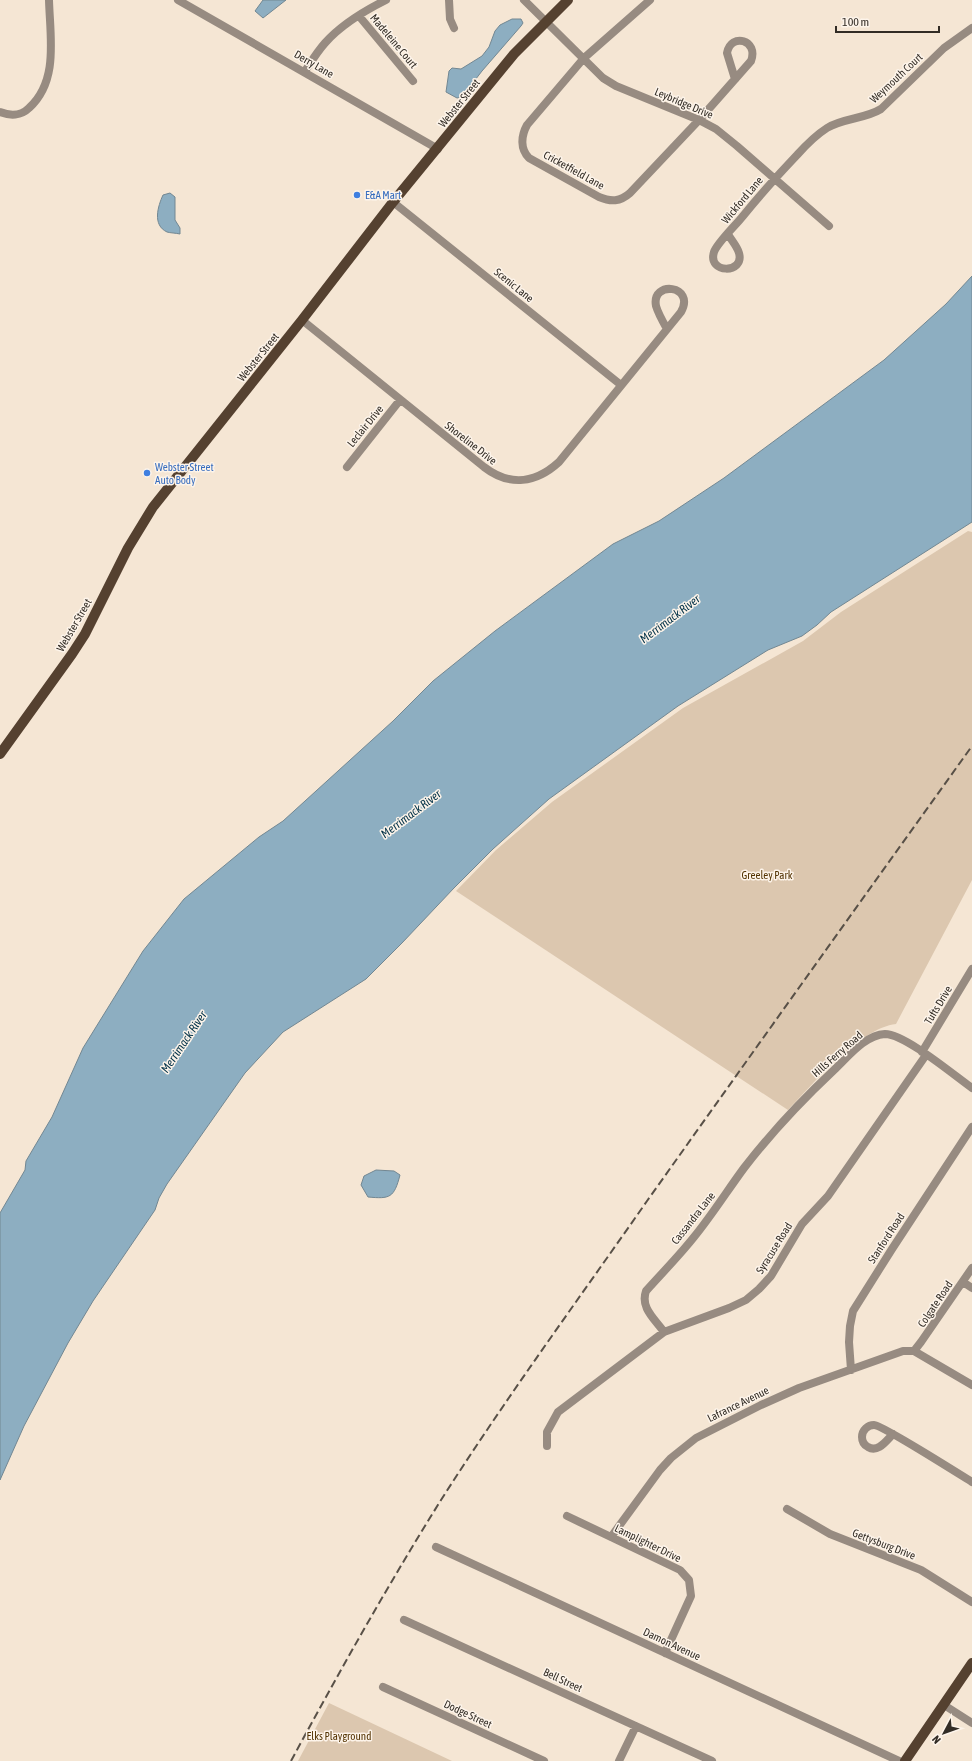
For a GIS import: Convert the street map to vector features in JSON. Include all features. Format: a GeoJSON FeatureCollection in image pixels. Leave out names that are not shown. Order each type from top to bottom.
{"type":"FeatureCollection","features":[{"type":"Feature","properties":{"kind":"main road","name":"Webster Street"},"geometry":{"type":"LineString","coordinates":[[0,754],[82,639],[128,548],[153,507],[394,202],[514,54],[568,0]]}},
{"type":"Feature","properties":{"kind":"main road"},"geometry":{"type":"LineString","coordinates":[[905,1761],[972,1663]]}},
{"type":"Feature","properties":{"kind":"street"},"geometry":{"type":"LineString","coordinates":[[0,112],[9,114],[23,113],[38,99],[46,86],[50,63],[49,0]]}},
{"type":"Feature","properties":{"kind":"street","name":"Derry Lane"},"geometry":{"type":"LineString","coordinates":[[178,0],[438,149]]}},
{"type":"Feature","properties":{"kind":"street"},"geometry":{"type":"LineString","coordinates":[[305,72],[324,44],[359,16],[386,0]]}},
{"type":"Feature","properties":{"kind":"street"},"geometry":{"type":"LineString","coordinates":[[449,0],[450,20],[454,28]]}},
{"type":"Feature","properties":{"kind":"street","name":"Leybridge Drive"},"geometry":{"type":"LineString","coordinates":[[524,0],[603,78],[616,86],[699,120],[727,136],[829,226]]}},
{"type":"Feature","properties":{"kind":"street","name":"Cricketfield Lane"},"geometry":{"type":"LineString","coordinates":[[650,0],[584,58],[527,126],[522,136],[523,148],[529,158],[599,197],[615,201],[627,196],[699,120],[735,79]]}},
{"type":"Feature","properties":{"kind":"street","name":"Madeleine Court"},"geometry":{"type":"LineString","coordinates":[[359,16],[413,81]]}},
{"type":"Feature","properties":{"kind":"street","name":"Weymouth Court"},"geometry":{"type":"LineString","coordinates":[[774,179],[810,141],[827,128],[836,123],[870,114],[887,105],[944,48],[972,28]]}},
{"type":"Feature","properties":{"kind":"street","name":"Wickford Lane"},"geometry":{"type":"LineString","coordinates":[[728,234],[774,179]]}},
{"type":"Feature","properties":{"kind":"street","name":"Scenic Lane"},"geometry":{"type":"LineString","coordinates":[[394,202],[621,385]]}},
{"type":"Feature","properties":{"kind":"street","name":"Shoreline Drive"},"geometry":{"type":"LineString","coordinates":[[302,320],[492,474],[502,478],[522,480],[532,479],[541,475],[551,470],[559,462],[681,312],[684,303],[681,294],[678,290],[669,288],[660,291],[656,304],[667,329]]}},
{"type":"Feature","properties":{"kind":"street","name":"Leclair Drive"},"geometry":{"type":"LineString","coordinates":[[347,466],[400,400]]}},
{"type":"Feature","properties":{"kind":"street","name":"Tufts Drive"},"geometry":{"type":"LineString","coordinates":[[924,1053],[972,969]]}},
{"type":"Feature","properties":{"kind":"street","name":"Hills Ferry Road"},"geometry":{"type":"LineString","coordinates":[[786,1119],[835,1068],[870,1038],[886,1034],[894,1036],[924,1053],[972,1088]]}},
{"type":"Feature","properties":{"kind":"street","name":"Syracuse Road"},"geometry":{"type":"LineString","coordinates":[[547,1446],[547,1432],[558,1412],[664,1332],[729,1308],[746,1300],[760,1289],[771,1276],[802,1224],[828,1196],[924,1053]]}},
{"type":"Feature","properties":{"kind":"street","name":"Cassandra Lane"},"geometry":{"type":"LineString","coordinates":[[664,1332],[645,1307],[643,1298],[646,1291],[694,1237],[744,1168],[786,1119]]}},
{"type":"Feature","properties":{"kind":"street","name":"Stanford Road"},"geometry":{"type":"LineString","coordinates":[[851,1370],[849,1342],[853,1310],[972,1127]]}},
{"type":"Feature","properties":{"kind":"street","name":"Colgate Road"},"geometry":{"type":"LineString","coordinates":[[914,1351],[972,1268]]}},
{"type":"Feature","properties":{"kind":"street"},"geometry":{"type":"LineString","coordinates":[[963,1282],[972,1288]]}},
{"type":"Feature","properties":{"kind":"street","name":"Lafrance Avenue"},"geometry":{"type":"LineString","coordinates":[[611,1537],[660,1470],[671,1458],[696,1438],[761,1405],[799,1388],[903,1351],[914,1351]]}},
{"type":"Feature","properties":{"kind":"street"},"geometry":{"type":"LineString","coordinates":[[914,1351],[972,1385]]}},
{"type":"Feature","properties":{"kind":"street"},"geometry":{"type":"LineString","coordinates":[[893,1434],[972,1482]]}},
{"type":"Feature","properties":{"kind":"street","name":"Gettysburg Drive"},"geometry":{"type":"LineString","coordinates":[[787,1509],[830,1534],[921,1570],[972,1602]]}},
{"type":"Feature","properties":{"kind":"street","name":"Lamplighter Drive"},"geometry":{"type":"LineString","coordinates":[[567,1516],[680,1570],[689,1580],[691,1596],[665,1653]]}},
{"type":"Feature","properties":{"kind":"street","name":"Damon Avenue"},"geometry":{"type":"LineString","coordinates":[[436,1546],[899,1761]]}},
{"type":"Feature","properties":{"kind":"street","name":"Bell Street"},"geometry":{"type":"LineString","coordinates":[[404,1620],[712,1761]]}},
{"type":"Feature","properties":{"kind":"street","name":"Dodge Street"},"geometry":{"type":"LineString","coordinates":[[383,1687],[544,1761]]}},
{"type":"Feature","properties":{"kind":"street"},"geometry":{"type":"LineString","coordinates":[[944,1705],[972,1723]]}},
{"type":"Feature","properties":{"kind":"street"},"geometry":{"type":"LineString","coordinates":[[619,1761],[636,1726]]}},
{"type":"Feature","properties":{"kind":"green space","name":"Greeley Park"},"geometry":{"type":"Polygon","coordinates":[[[968,531],[972,532],[972,880],[896,1024],[882,1028],[867,1035],[853,1046],[824,1072],[788,1110],[456,891],[496,850],[552,802],[683,708],[803,641],[841,612],[968,531]]]}},
{"type":"Feature","properties":{"kind":"green space","name":"Elks Playground"},"geometry":{"type":"Polygon","coordinates":[[[329,1703],[452,1761],[298,1761],[329,1703]]]}},
{"type":"Feature","properties":{"kind":"water"},"geometry":{"type":"Polygon","coordinates":[[[263,0],[286,0],[263,18],[255,11],[263,0]]]}},
{"type":"Feature","properties":{"kind":"water"},"geometry":{"type":"Polygon","coordinates":[[[512,19],[521,19],[523,23],[462,97],[457,98],[446,92],[449,71],[452,68],[461,69],[482,56],[489,47],[495,31],[500,25],[512,19]]]}},
{"type":"Feature","properties":{"kind":"water"},"geometry":{"type":"Polygon","coordinates":[[[170,193],[175,197],[175,220],[180,228],[180,234],[167,232],[159,225],[159,204],[163,195],[170,193]]]}},
{"type":"Feature","properties":{"kind":"water","name":"Merrimack River"},"geometry":{"type":"Polygon","coordinates":[[[972,276],[972,522],[831,612],[802,636],[768,650],[678,706],[549,799],[493,849],[366,979],[283,1032],[245,1073],[167,1184],[159,1198],[155,1210],[93,1301],[68,1343],[24,1426],[0,1480],[0,1213],[25,1170],[26,1161],[52,1117],[83,1048],[143,951],[184,899],[259,837],[283,821],[393,721],[433,681],[495,631],[613,544],[659,521],[724,478],[884,360],[946,304],[972,276]]]}},
{"type":"Feature","properties":{"kind":"water"},"geometry":{"type":"Polygon","coordinates":[[[376,1170],[394,1171],[400,1175],[393,1193],[386,1197],[368,1197],[361,1185],[364,1176],[376,1170]]]}},
{"type":"Feature","properties":{"kind":"railway"},"geometry":{"type":"LineString","coordinates":[[291,1761],[383,1596],[441,1500],[491,1424],[542,1349],[972,746]]}},
{"type":"Feature","properties":{"kind":"place","name":"E&A Mart"},"geometry":{"type":"Point","coordinates":[357,195]}},
{"type":"Feature","properties":{"kind":"place","name":"Webster Street Auto Body"},"geometry":{"type":"Point","coordinates":[147,473]}}]}
